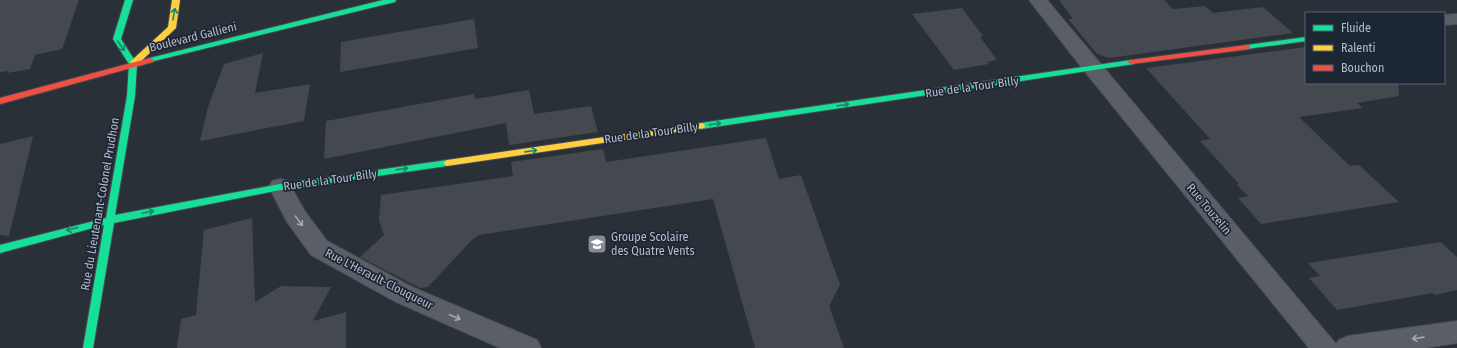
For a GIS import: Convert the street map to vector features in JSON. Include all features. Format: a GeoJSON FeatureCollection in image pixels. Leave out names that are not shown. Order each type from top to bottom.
{"type":"FeatureCollection","features":[{"type":"Feature","properties":{"kind":"street"},"geometry":{"type":"LineString","coordinates":[[129,0],[116,39],[133,64],[172,28],[176,0]]}},
{"type":"Feature","properties":{"kind":"street","name":"Boulevard Gallieni"},"geometry":{"type":"LineString","coordinates":[[0,101],[133,64],[392,0]]}},
{"type":"Feature","properties":{"kind":"street","name":"Rue Touzelin"},"geometry":{"type":"LineString","coordinates":[[1038,0],[1093,69],[1325,348]]}},
{"type":"Feature","properties":{"kind":"street"},"geometry":{"type":"LineString","coordinates":[[1445,20],[1457,19]]}},
{"type":"Feature","properties":{"kind":"street","name":"Rue de la Tour Billy"},"geometry":{"type":"LineString","coordinates":[[0,249],[110,220],[280,187],[1093,69],[1116,64],[1305,39]]}},
{"type":"Feature","properties":{"kind":"street","name":"Rue du Lieutenant-Colonel Prudhon"},"geometry":{"type":"LineString","coordinates":[[88,348],[131,96],[133,64]]}},
{"type":"Feature","properties":{"kind":"street","name":"Rue L'Herault-Clouqueur"},"geometry":{"type":"LineString","coordinates":[[280,187],[295,216],[319,248],[403,294],[528,348]]}},
{"type":"Feature","properties":{"kind":"street"},"geometry":{"type":"LineString","coordinates":[[1348,348],[1457,332]]}},
{"type":"Feature","properties":{"kind":"building"},"geometry":{"type":"Polygon","coordinates":[[[0,0],[79,0],[62,49],[35,55],[30,69],[7,73],[8,71],[0,72],[0,0]]]}},
{"type":"Feature","properties":{"kind":"building"},"geometry":{"type":"Polygon","coordinates":[[[1059,0],[1164,0],[1173,9],[1205,6],[1213,13],[1263,7],[1293,33],[1109,58],[1097,54],[1068,19],[1073,19],[1059,0]]]}},
{"type":"Feature","properties":{"kind":"building"},"geometry":{"type":"Polygon","coordinates":[[[962,8],[983,36],[980,37],[997,60],[987,62],[989,64],[954,70],[912,14],[962,8]]]}},
{"type":"Feature","properties":{"kind":"building"},"geometry":{"type":"Polygon","coordinates":[[[474,19],[478,48],[340,72],[341,42],[474,19]]]}},
{"type":"Feature","properties":{"kind":"building"},"geometry":{"type":"Polygon","coordinates":[[[1305,47],[1305,84],[1398,84],[1399,96],[1357,103],[1363,108],[1299,117],[1350,166],[1359,165],[1399,202],[1261,224],[1238,198],[1248,196],[1200,141],[1210,139],[1146,68],[1305,47]]]}},
{"type":"Feature","properties":{"kind":"building"},"geometry":{"type":"Polygon","coordinates":[[[263,53],[255,93],[310,84],[304,121],[200,141],[208,107],[224,64],[263,53]]]}},
{"type":"Feature","properties":{"kind":"building"},"geometry":{"type":"Polygon","coordinates":[[[529,90],[534,114],[591,106],[598,132],[509,145],[506,123],[324,159],[326,121],[474,94],[475,99],[529,90]]]}},
{"type":"Feature","properties":{"kind":"building"},"geometry":{"type":"Polygon","coordinates":[[[33,136],[9,236],[0,235],[0,144],[33,136]]]}},
{"type":"Feature","properties":{"kind":"building"},"geometry":{"type":"Polygon","coordinates":[[[766,138],[779,179],[801,175],[840,285],[829,306],[844,348],[755,348],[713,199],[479,235],[473,239],[428,287],[420,288],[360,257],[384,235],[379,220],[381,195],[513,176],[511,162],[603,149],[606,162],[766,138]]]}},
{"type":"Feature","properties":{"kind":"building"},"geometry":{"type":"Polygon","coordinates":[[[252,218],[255,302],[281,286],[331,287],[313,321],[346,312],[346,348],[177,348],[181,319],[196,315],[204,230],[252,218]]]}},
{"type":"Feature","properties":{"kind":"building"},"geometry":{"type":"Polygon","coordinates":[[[1441,242],[1457,257],[1457,290],[1435,295],[1433,293],[1337,310],[1309,278],[1320,276],[1308,263],[1441,242]]]}},
{"type":"Feature","properties":{"kind":"traffic: fast"},"geometry":{"type":"LineString","coordinates":[[129,0],[117,39],[133,64]]}},
{"type":"Feature","properties":{"kind":"traffic: fast"},"geometry":{"type":"LineString","coordinates":[[150,60],[392,0]]}},
{"type":"Feature","properties":{"kind":"traffic: fast"},"geometry":{"type":"LineString","coordinates":[[1247,47],[1305,39]]}},
{"type":"Feature","properties":{"kind":"traffic: fast"},"geometry":{"type":"LineString","coordinates":[[701,126],[1131,62]]}},
{"type":"Feature","properties":{"kind":"traffic: fast"},"geometry":{"type":"LineString","coordinates":[[88,348],[131,96],[133,64]]}},
{"type":"Feature","properties":{"kind":"traffic: fast"},"geometry":{"type":"LineString","coordinates":[[0,249],[110,220],[280,187],[447,163]]}},
{"type":"Feature","properties":{"kind":"traffic: slow"},"geometry":{"type":"LineString","coordinates":[[134,63],[172,28],[176,0]]}},
{"type":"Feature","properties":{"kind":"traffic: slow"},"geometry":{"type":"LineString","coordinates":[[447,163],[701,126]]}},
{"type":"Feature","properties":{"kind":"traffic: jam"},"geometry":{"type":"LineString","coordinates":[[1131,62],[1247,47]]}},
{"type":"Feature","properties":{"kind":"traffic: jam"},"geometry":{"type":"LineString","coordinates":[[0,101],[150,60]]}},
{"type":"Feature","properties":{"kind":"place","name":"Groupe Scolaire des Quatre Vents"},"geometry":{"type":"Point","coordinates":[597,244]}}]}
